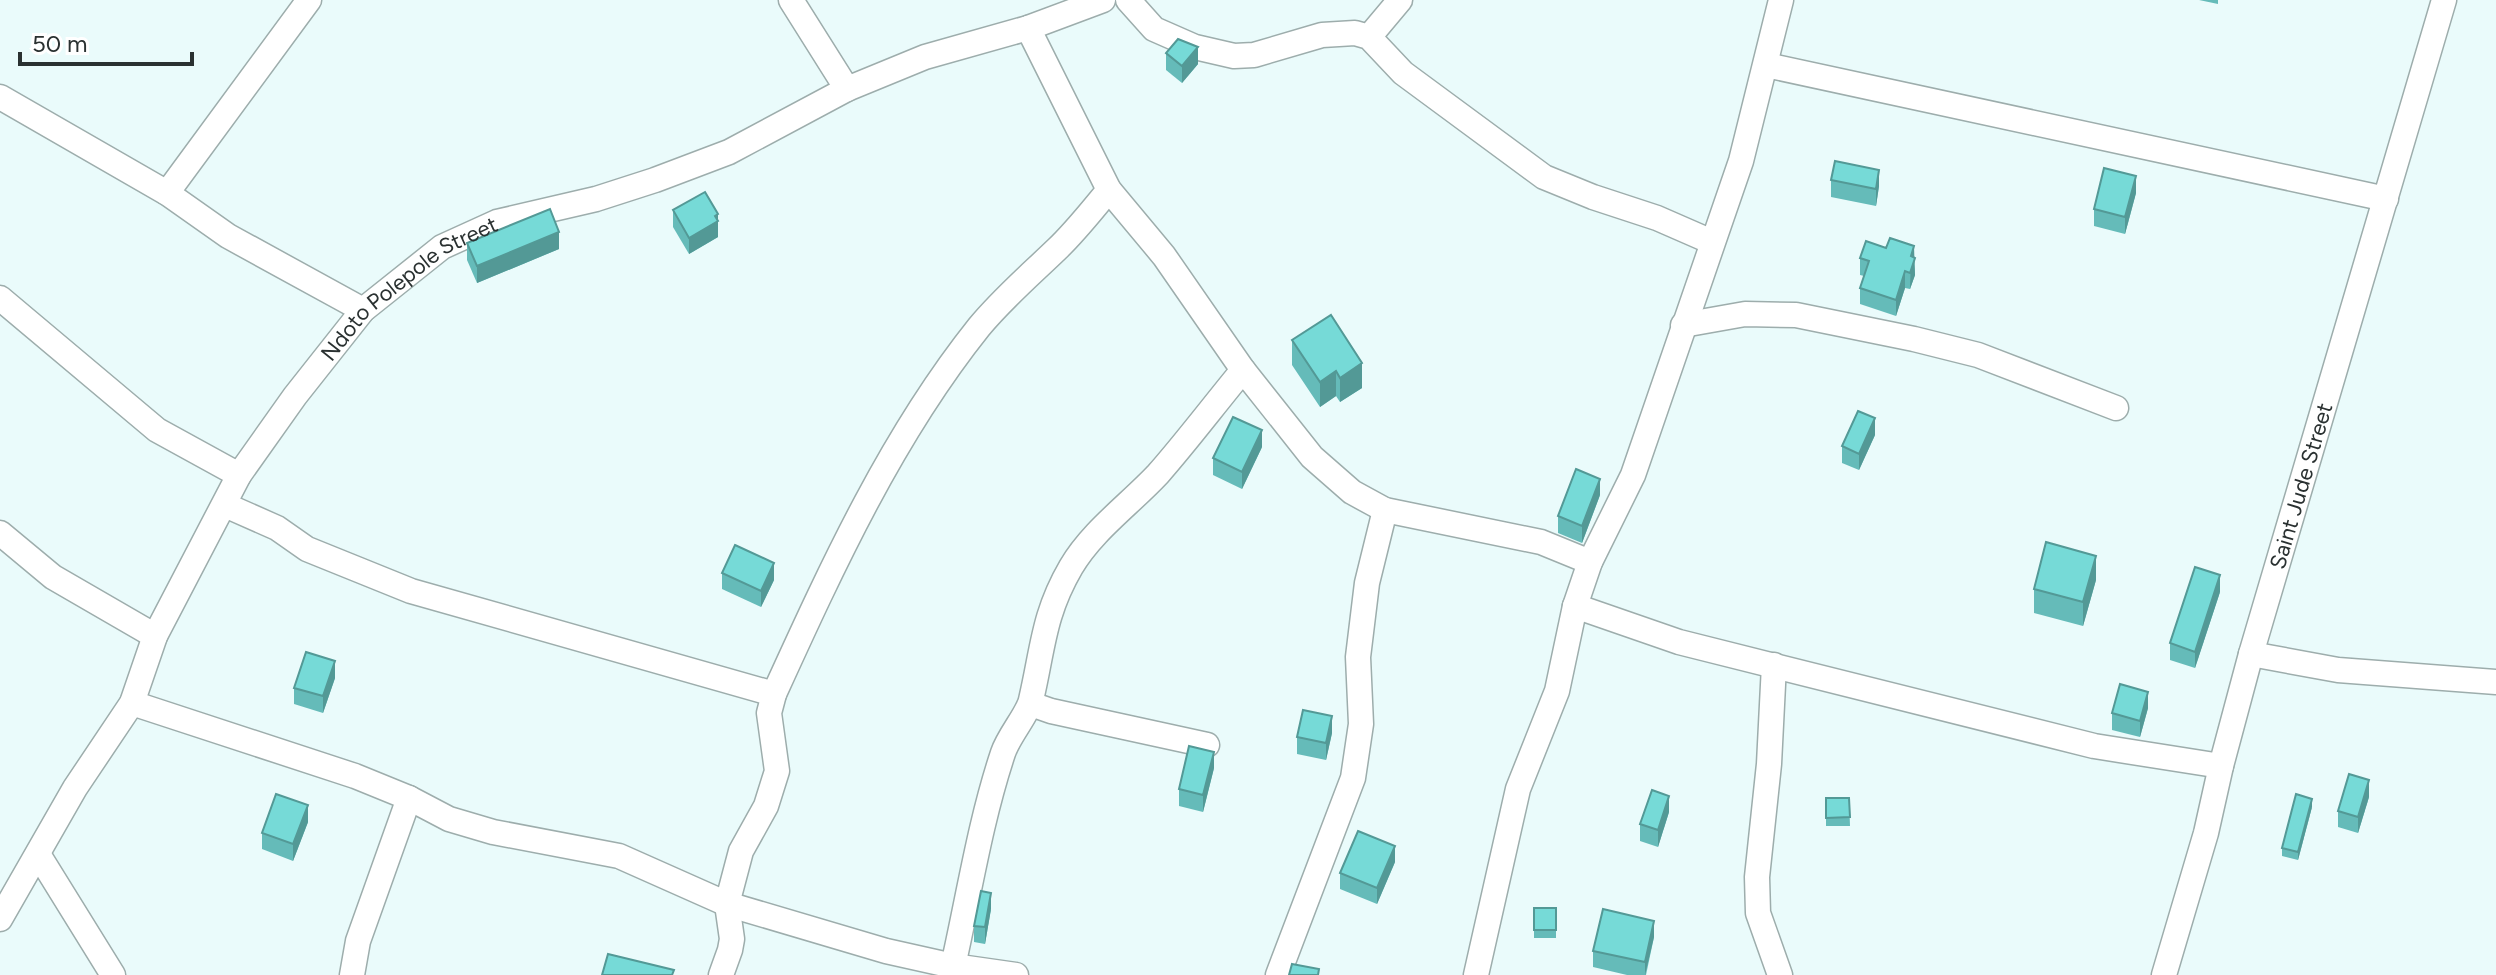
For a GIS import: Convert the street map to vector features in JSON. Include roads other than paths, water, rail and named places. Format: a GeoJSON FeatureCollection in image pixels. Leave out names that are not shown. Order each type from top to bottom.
{"type":"FeatureCollection","features":[{"type":"Feature","properties":{"kind":"street"},"geometry":{"type":"LineString","coordinates":[[167,193],[309,0]]}},
{"type":"Feature","properties":{"kind":"street"},"geometry":{"type":"LineString","coordinates":[[791,0],[847,89]]}},
{"type":"Feature","properties":{"kind":"street","name":"Ndoto Polepole Street"},"geometry":{"type":"LineString","coordinates":[[0,919],[75,788],[132,703],[155,636],[239,475],[295,396],[363,310],[442,247],[497,222],[596,199],[655,180],[729,152],[847,89],[925,57],[1028,28],[1103,0]]}},
{"type":"Feature","properties":{"kind":"street"},"geometry":{"type":"LineString","coordinates":[[1128,0],[1154,29],[1195,47],[1234,56],[1254,55],[1322,35],[1355,33],[1369,37],[1403,73],[1544,177],[1657,218],[1712,242]]}},
{"type":"Feature","properties":{"kind":"street"},"geometry":{"type":"LineString","coordinates":[[1369,37],[1400,0]]}},
{"type":"Feature","properties":{"kind":"street"},"geometry":{"type":"LineString","coordinates":[[1476,975],[1518,789],[1557,691],[1575,606],[1590,562],[1633,475],[1741,161],[1781,0]]}},
{"type":"Feature","properties":{"kind":"street","name":"Saint Jude Street"},"geometry":{"type":"LineString","coordinates":[[2164,975],[2206,833],[2251,654],[2444,0]]}},
{"type":"Feature","properties":{"kind":"street"},"geometry":{"type":"LineString","coordinates":[[1028,28],[1109,190],[1164,256],[1243,370],[1312,457],[1352,492],[1385,510],[1541,542],[1590,562]]}},
{"type":"Feature","properties":{"kind":"street"},"geometry":{"type":"LineString","coordinates":[[1766,65],[2386,199]]}},
{"type":"Feature","properties":{"kind":"street"},"geometry":{"type":"LineString","coordinates":[[0,97],[167,193],[228,236],[363,310]]}},
{"type":"Feature","properties":{"kind":"street"},"geometry":{"type":"LineString","coordinates":[[721,975],[732,939],[727,904],[741,851],[766,806],[777,771],[769,713],[774,694],[831,569],[870,495],[942,378],[1005,296],[1059,248],[1109,190]]}},
{"type":"Feature","properties":{"kind":"street"},"geometry":{"type":"LineString","coordinates":[[0,298],[157,430],[239,475]]}},
{"type":"Feature","properties":{"kind":"street"},"geometry":{"type":"LineString","coordinates":[[1683,325],[1745,314],[1796,315],[1978,355],[2116,408]]}},
{"type":"Feature","properties":{"kind":"street"},"geometry":{"type":"LineString","coordinates":[[953,966],[987,806],[1004,750],[1014,728],[1031,704],[1044,630],[1054,599],[1073,563],[1158,473],[1243,370]]}},
{"type":"Feature","properties":{"kind":"street"},"geometry":{"type":"LineString","coordinates":[[225,505],[277,528],[307,549],[411,591],[774,694]]}},
{"type":"Feature","properties":{"kind":"street"},"geometry":{"type":"LineString","coordinates":[[1278,975],[1353,778],[1361,724],[1358,657],[1367,583],[1385,510]]}},
{"type":"Feature","properties":{"kind":"street"},"geometry":{"type":"LineString","coordinates":[[0,533],[53,577],[155,636]]}},
{"type":"Feature","properties":{"kind":"street"},"geometry":{"type":"LineString","coordinates":[[1575,606],[1679,642],[2094,746],[2221,766]]}},
{"type":"Feature","properties":{"kind":"street"},"geometry":{"type":"LineString","coordinates":[[2251,654],[2338,670],[2496,682]]}},
{"type":"Feature","properties":{"kind":"street"},"geometry":{"type":"LineString","coordinates":[[1774,665],[1769,764],[1757,889],[1758,913],[1780,975]]}},
{"type":"Feature","properties":{"kind":"street"},"geometry":{"type":"LineString","coordinates":[[132,703],[355,776],[409,798],[449,819],[493,832],[619,856],[727,904],[886,951],[953,966],[1016,975]]}},
{"type":"Feature","properties":{"kind":"street"},"geometry":{"type":"LineString","coordinates":[[1031,704],[1207,745]]}},
{"type":"Feature","properties":{"kind":"street"},"geometry":{"type":"LineString","coordinates":[[352,975],[358,941],[409,798]]}},
{"type":"Feature","properties":{"kind":"street"},"geometry":{"type":"LineString","coordinates":[[38,854],[113,975]]}}]}
